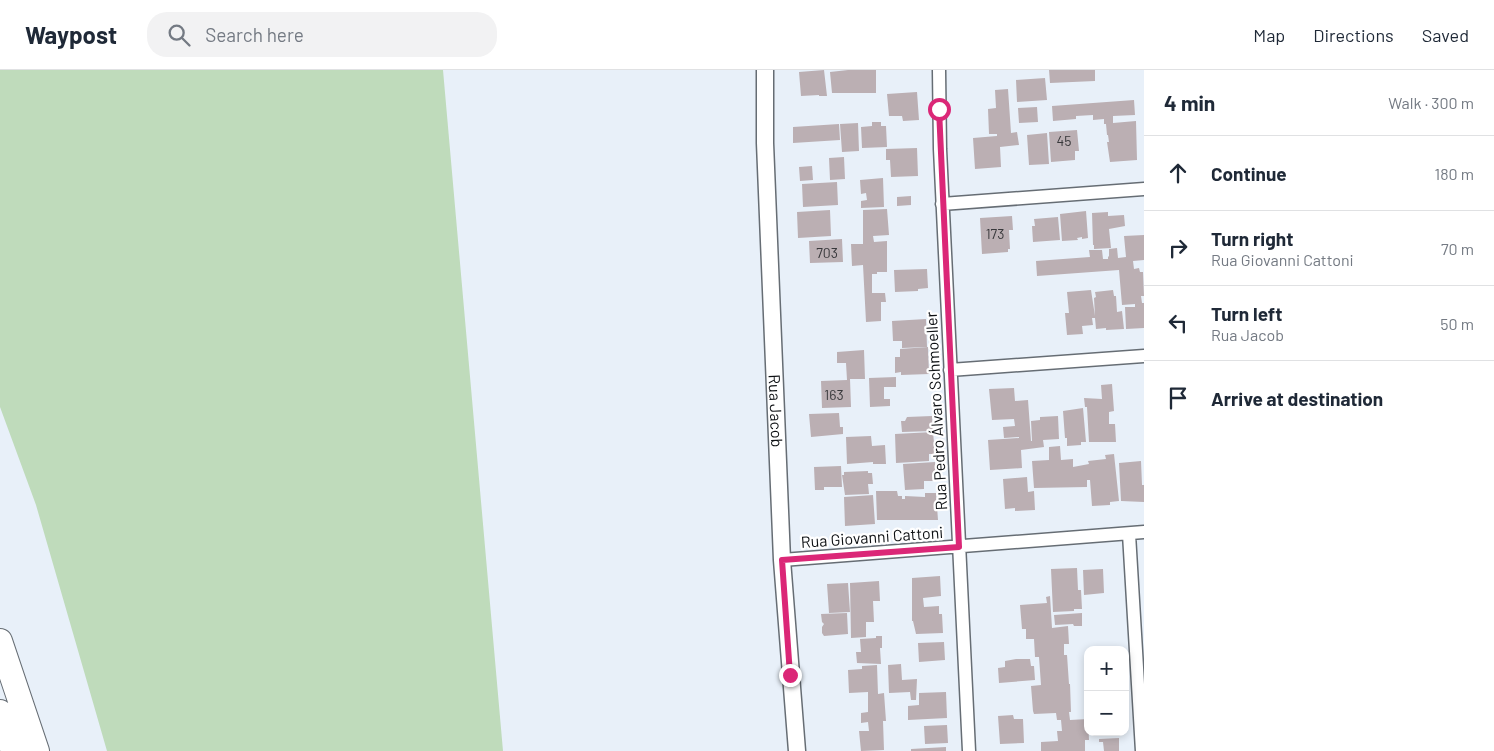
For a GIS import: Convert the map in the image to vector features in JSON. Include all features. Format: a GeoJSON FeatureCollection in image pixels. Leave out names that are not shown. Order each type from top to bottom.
{"type":"FeatureCollection","features":[{"type":"Feature","properties":{"kind":"highway"},"geometry":{"type":"LineString","coordinates":[[0,641],[36,751]]}},
{"type":"Feature","properties":{"kind":"highway"},"geometry":{"type":"LineString","coordinates":[[0,712],[13,751]]}},
{"type":"Feature","properties":{"kind":"street","name":"Rua Jacob"},"geometry":{"type":"LineString","coordinates":[[765,70],[764,143],[782,560],[797,751]]}},
{"type":"Feature","properties":{"kind":"street","name":"Rua Pedro Álvaro Schmoeller"},"geometry":{"type":"LineString","coordinates":[[939,70],[942,204],[969,751]]}},
{"type":"Feature","properties":{"kind":"street"},"geometry":{"type":"LineString","coordinates":[[942,204],[1144,189]]}},
{"type":"Feature","properties":{"kind":"street"},"geometry":{"type":"LineString","coordinates":[[950,370],[1144,356]]}},
{"type":"Feature","properties":{"kind":"street","name":"Rua Giovanni Cattoni"},"geometry":{"type":"LineString","coordinates":[[782,560],[1144,532]]}},
{"type":"Feature","properties":{"kind":"street"},"geometry":{"type":"LineString","coordinates":[[1128,534],[1142,751]]}},
{"type":"Feature","properties":{"kind":"green space"},"geometry":{"type":"Polygon","coordinates":[[[0,70],[443,70],[503,751],[107,751],[36,505],[0,407],[0,70]]]}},
{"type":"Feature","properties":{"kind":"building"},"geometry":{"type":"Polygon","coordinates":[[[824,70],[827,96],[801,96],[799,72],[824,70]]]}},
{"type":"Feature","properties":{"kind":"building"},"geometry":{"type":"Polygon","coordinates":[[[876,70],[876,93],[832,93],[830,72],[876,70]]]}},
{"type":"Feature","properties":{"kind":"building"},"geometry":{"type":"Polygon","coordinates":[[[1049,70],[1095,70],[1095,81],[1050,83],[1049,70]]]}},
{"type":"Feature","properties":{"kind":"building"},"geometry":{"type":"Polygon","coordinates":[[[1045,78],[1047,100],[1017,102],[1016,80],[1045,78]]]}},
{"type":"Feature","properties":{"kind":"building"},"geometry":{"type":"Polygon","coordinates":[[[1008,89],[1011,133],[1017,132],[1019,145],[1000,147],[1001,167],[975,169],[973,138],[997,136],[997,134],[989,134],[988,109],[996,108],[995,90],[1008,89]]]}},
{"type":"Feature","properties":{"kind":"building"},"geometry":{"type":"Polygon","coordinates":[[[917,92],[919,120],[903,121],[902,116],[889,116],[887,94],[917,92]]]}},
{"type":"Feature","properties":{"kind":"building"},"geometry":{"type":"Polygon","coordinates":[[[1134,100],[1135,115],[1113,116],[1113,123],[1136,121],[1137,160],[1110,162],[1107,142],[1109,142],[1104,119],[1093,120],[1093,115],[1076,116],[1076,119],[1053,121],[1052,106],[1134,100]]]}},
{"type":"Feature","properties":{"kind":"building"},"geometry":{"type":"Polygon","coordinates":[[[1037,107],[1038,122],[1019,123],[1018,108],[1037,107]]]}},
{"type":"Feature","properties":{"kind":"building"},"geometry":{"type":"Polygon","coordinates":[[[872,122],[881,122],[881,126],[886,126],[887,147],[862,148],[861,127],[872,126],[872,122]]]}},
{"type":"Feature","properties":{"kind":"building"},"geometry":{"type":"Polygon","coordinates":[[[858,123],[859,151],[842,152],[840,124],[858,123]]]}},
{"type":"Feature","properties":{"kind":"building"},"geometry":{"type":"Polygon","coordinates":[[[839,124],[840,140],[793,143],[793,127],[839,124]]]}},
{"type":"Feature","properties":{"kind":"building"},"geometry":{"type":"Polygon","coordinates":[[[1077,130],[1079,151],[1075,151],[1075,160],[1051,162],[1049,132],[1077,130]]]}},
{"type":"Feature","properties":{"kind":"building"},"geometry":{"type":"Polygon","coordinates":[[[1047,133],[1049,164],[1029,165],[1027,135],[1047,133]]]}},
{"type":"Feature","properties":{"kind":"building"},"geometry":{"type":"Polygon","coordinates":[[[917,148],[918,176],[891,177],[890,160],[886,160],[886,149],[917,148]]]}},
{"type":"Feature","properties":{"kind":"building"},"geometry":{"type":"Polygon","coordinates":[[[844,157],[845,179],[830,180],[829,158],[844,157]]]}},
{"type":"Feature","properties":{"kind":"building"},"geometry":{"type":"Polygon","coordinates":[[[812,166],[813,180],[800,181],[799,167],[812,166]]]}},
{"type":"Feature","properties":{"kind":"building"},"geometry":{"type":"Polygon","coordinates":[[[883,178],[884,207],[861,208],[861,201],[867,200],[866,193],[861,194],[860,180],[883,178]]]}},
{"type":"Feature","properties":{"kind":"building"},"geometry":{"type":"Polygon","coordinates":[[[837,182],[838,205],[803,207],[802,184],[837,182]]]}},
{"type":"Feature","properties":{"kind":"building"},"geometry":{"type":"Polygon","coordinates":[[[911,196],[911,205],[897,206],[897,197],[911,196]]]}},
{"type":"Feature","properties":{"kind":"building"},"geometry":{"type":"Polygon","coordinates":[[[887,209],[889,235],[873,236],[874,242],[887,241],[887,272],[872,274],[872,293],[885,293],[886,302],[881,302],[881,321],[866,322],[863,265],[852,266],[851,244],[863,244],[863,210],[887,209]]]}},
{"type":"Feature","properties":{"kind":"building"},"geometry":{"type":"Polygon","coordinates":[[[830,210],[831,236],[798,238],[797,212],[830,210]]]}},
{"type":"Feature","properties":{"kind":"building"},"geometry":{"type":"Polygon","coordinates":[[[1086,211],[1088,238],[1082,239],[1082,237],[1077,238],[1078,240],[1062,241],[1060,214],[1086,211]]]}},
{"type":"Feature","properties":{"kind":"building"},"geometry":{"type":"Polygon","coordinates":[[[1108,212],[1108,216],[1124,215],[1125,226],[1109,229],[1111,248],[1094,249],[1092,213],[1108,212]]]}},
{"type":"Feature","properties":{"kind":"building"},"geometry":{"type":"Polygon","coordinates":[[[1012,216],[1013,230],[1009,230],[1010,249],[1008,249],[1008,252],[982,254],[980,218],[1012,216]]]}},
{"type":"Feature","properties":{"kind":"building"},"geometry":{"type":"Polygon","coordinates":[[[1058,217],[1060,240],[1033,242],[1032,226],[1035,226],[1034,219],[1058,217]]]}},
{"type":"Feature","properties":{"kind":"building"},"geometry":{"type":"Polygon","coordinates":[[[1144,235],[1144,260],[1133,261],[1134,269],[1139,268],[1140,272],[1143,272],[1144,296],[1141,296],[1142,303],[1144,303],[1144,328],[1126,329],[1125,307],[1135,307],[1135,304],[1122,305],[1119,270],[1037,276],[1036,261],[1090,257],[1089,250],[1102,250],[1103,259],[1108,259],[1109,249],[1117,248],[1118,258],[1126,257],[1124,236],[1144,235]]]}},
{"type":"Feature","properties":{"kind":"building"},"geometry":{"type":"Polygon","coordinates":[[[842,239],[843,262],[810,263],[809,241],[842,239]]]}},
{"type":"Feature","properties":{"kind":"building"},"geometry":{"type":"Polygon","coordinates":[[[927,269],[928,288],[918,289],[918,291],[895,292],[894,270],[927,269]]]}},
{"type":"Feature","properties":{"kind":"building"},"geometry":{"type":"Polygon","coordinates":[[[1091,290],[1095,316],[1095,292],[1113,290],[1114,296],[1116,296],[1117,312],[1122,311],[1124,329],[1096,329],[1095,318],[1092,318],[1093,325],[1082,326],[1083,334],[1067,335],[1065,313],[1069,313],[1067,292],[1091,290]]]}},
{"type":"Feature","properties":{"kind":"building"},"geometry":{"type":"Polygon","coordinates":[[[926,319],[927,347],[902,348],[902,341],[893,341],[892,321],[926,319]]]}},
{"type":"Feature","properties":{"kind":"building"},"geometry":{"type":"Polygon","coordinates":[[[928,347],[929,374],[901,375],[901,372],[895,373],[895,357],[900,357],[900,349],[928,347]]]}},
{"type":"Feature","properties":{"kind":"building"},"geometry":{"type":"Polygon","coordinates":[[[864,350],[865,379],[850,379],[851,407],[822,408],[821,381],[847,380],[846,363],[837,363],[837,352],[864,350]]]}},
{"type":"Feature","properties":{"kind":"building"},"geometry":{"type":"Polygon","coordinates":[[[896,377],[896,387],[884,387],[884,399],[890,399],[890,406],[870,407],[869,378],[896,377]]]}},
{"type":"Feature","properties":{"kind":"building"},"geometry":{"type":"Polygon","coordinates":[[[1112,384],[1114,411],[1109,412],[1109,424],[1115,424],[1116,442],[1089,442],[1087,407],[1085,407],[1084,398],[1102,399],[1101,385],[1112,384]]]}},
{"type":"Feature","properties":{"kind":"building"},"geometry":{"type":"Polygon","coordinates":[[[1014,388],[1015,401],[1028,400],[1031,441],[1031,421],[1040,420],[1040,417],[1058,416],[1059,439],[1043,440],[1044,447],[1021,450],[1022,468],[990,470],[988,440],[1019,437],[1004,438],[1003,427],[1015,426],[1014,419],[992,420],[989,389],[1014,388]]]}},
{"type":"Feature","properties":{"kind":"building"},"geometry":{"type":"Polygon","coordinates":[[[1083,408],[1086,442],[1081,442],[1081,445],[1067,446],[1063,411],[1083,408]]]}},
{"type":"Feature","properties":{"kind":"building"},"geometry":{"type":"Polygon","coordinates":[[[839,413],[840,427],[843,427],[843,434],[811,437],[809,414],[839,413]]]}},
{"type":"Feature","properties":{"kind":"building"},"geometry":{"type":"Polygon","coordinates":[[[932,416],[933,431],[902,432],[901,421],[905,421],[907,417],[932,416]]]}},
{"type":"Feature","properties":{"kind":"building"},"geometry":{"type":"Polygon","coordinates":[[[933,432],[935,454],[929,454],[929,461],[896,463],[895,434],[933,432]]]}},
{"type":"Feature","properties":{"kind":"building"},"geometry":{"type":"Polygon","coordinates":[[[871,436],[872,446],[885,445],[886,464],[873,464],[873,462],[847,464],[846,437],[871,436]]]}},
{"type":"Feature","properties":{"kind":"building"},"geometry":{"type":"Polygon","coordinates":[[[1060,446],[1061,460],[1073,459],[1073,467],[1089,464],[1088,461],[1106,459],[1105,455],[1114,454],[1119,501],[1110,502],[1110,505],[1092,506],[1090,480],[1087,480],[1087,487],[1034,488],[1032,461],[1049,460],[1049,447],[1060,446]]]}},
{"type":"Feature","properties":{"kind":"building"},"geometry":{"type":"Polygon","coordinates":[[[1141,461],[1144,502],[1121,501],[1119,463],[1141,461]]]}},
{"type":"Feature","properties":{"kind":"building"},"geometry":{"type":"Polygon","coordinates":[[[935,462],[935,481],[924,481],[924,489],[905,490],[903,464],[935,462]]]}},
{"type":"Feature","properties":{"kind":"building"},"geometry":{"type":"Polygon","coordinates":[[[841,466],[842,487],[824,487],[824,490],[815,490],[814,467],[841,466]]]}},
{"type":"Feature","properties":{"kind":"building"},"geometry":{"type":"Polygon","coordinates":[[[868,471],[868,473],[872,473],[873,484],[868,484],[869,494],[845,495],[842,475],[844,475],[844,472],[868,471]]]}},
{"type":"Feature","properties":{"kind":"building"},"geometry":{"type":"Polygon","coordinates":[[[1027,477],[1028,492],[1034,491],[1035,510],[1015,511],[1015,508],[1005,509],[1003,479],[1027,477]]]}},
{"type":"Feature","properties":{"kind":"building"},"geometry":{"type":"Polygon","coordinates":[[[876,491],[897,491],[898,496],[902,496],[902,499],[905,499],[905,496],[925,497],[925,493],[936,493],[938,520],[877,520],[876,491]]]}},
{"type":"Feature","properties":{"kind":"building"},"geometry":{"type":"Polygon","coordinates":[[[873,495],[875,524],[845,526],[844,497],[873,495]]]}},
{"type":"Feature","properties":{"kind":"building"},"geometry":{"type":"Polygon","coordinates":[[[1077,568],[1078,590],[1081,590],[1082,609],[1053,612],[1051,569],[1077,568]]]}},
{"type":"Feature","properties":{"kind":"building"},"geometry":{"type":"Polygon","coordinates":[[[1103,569],[1104,593],[1084,595],[1083,570],[1103,569]]]}},
{"type":"Feature","properties":{"kind":"building"},"geometry":{"type":"Polygon","coordinates":[[[940,576],[941,596],[923,598],[924,607],[939,606],[939,614],[942,614],[943,633],[916,634],[912,621],[912,578],[940,576]]]}},
{"type":"Feature","properties":{"kind":"building"},"geometry":{"type":"Polygon","coordinates":[[[879,581],[880,601],[873,601],[874,622],[866,622],[866,637],[851,638],[850,583],[879,581]]]}},
{"type":"Feature","properties":{"kind":"building"},"geometry":{"type":"Polygon","coordinates":[[[848,583],[850,612],[829,613],[827,584],[848,583]]]}},
{"type":"Feature","properties":{"kind":"building"},"geometry":{"type":"Polygon","coordinates":[[[1050,596],[1052,628],[1068,626],[1069,644],[1064,644],[1064,655],[1067,655],[1070,684],[1070,720],[1084,719],[1084,736],[1089,736],[1089,740],[1085,740],[1085,751],[1041,751],[1041,742],[1058,741],[1057,731],[1062,731],[1061,720],[1057,720],[1056,713],[1034,714],[1031,686],[1041,685],[1039,657],[1035,657],[1034,639],[1026,639],[1026,629],[1022,629],[1020,605],[1047,603],[1046,597],[1050,596]]]}},
{"type":"Feature","properties":{"kind":"building"},"geometry":{"type":"Polygon","coordinates":[[[847,613],[848,634],[824,636],[822,627],[824,624],[821,614],[847,613]]]}},
{"type":"Feature","properties":{"kind":"building"},"geometry":{"type":"Polygon","coordinates":[[[1082,613],[1082,626],[1074,626],[1073,624],[1055,625],[1054,615],[1082,613]]]}},
{"type":"Feature","properties":{"kind":"building"},"geometry":{"type":"Polygon","coordinates":[[[876,636],[882,636],[882,648],[880,648],[881,664],[857,663],[856,652],[861,652],[860,639],[876,638],[876,636]]]}},
{"type":"Feature","properties":{"kind":"building"},"geometry":{"type":"Polygon","coordinates":[[[944,642],[945,660],[919,662],[918,643],[944,642]]]}},
{"type":"Feature","properties":{"kind":"building"},"geometry":{"type":"Polygon","coordinates":[[[1030,659],[1031,666],[1034,666],[1035,680],[999,683],[998,668],[1005,667],[1005,661],[1030,659]]]}},
{"type":"Feature","properties":{"kind":"building"},"geometry":{"type":"Polygon","coordinates":[[[901,664],[902,680],[917,679],[916,700],[911,700],[910,692],[889,693],[888,665],[901,664]]]}},
{"type":"Feature","properties":{"kind":"building"},"geometry":{"type":"Polygon","coordinates":[[[877,665],[878,694],[884,693],[886,721],[883,721],[884,750],[861,751],[859,731],[869,731],[868,722],[861,723],[861,713],[868,712],[868,692],[849,693],[848,670],[862,669],[862,666],[877,665]]]}},
{"type":"Feature","properties":{"kind":"building"},"geometry":{"type":"Polygon","coordinates":[[[946,692],[947,718],[908,720],[908,706],[919,705],[919,693],[946,692]]]}},
{"type":"Feature","properties":{"kind":"building"},"geometry":{"type":"Polygon","coordinates":[[[1013,715],[1014,719],[1023,719],[1024,743],[1000,744],[998,716],[1013,715]]]}},
{"type":"Feature","properties":{"kind":"building"},"geometry":{"type":"Polygon","coordinates":[[[947,725],[948,743],[925,744],[924,726],[947,725]]]}},
{"type":"Feature","properties":{"kind":"building"},"geometry":{"type":"Polygon","coordinates":[[[1119,738],[1119,751],[1104,751],[1103,742],[1099,742],[1099,739],[1119,738]]]}},
{"type":"Feature","properties":{"kind":"building"},"geometry":{"type":"Polygon","coordinates":[[[946,747],[946,751],[911,751],[911,749],[946,747]]]}},
{"type":"Feature","properties":{"kind":"route"},"geometry":{"type":"LineString","coordinates":[[790,675],[782,560],[959,547],[939,109]]}}]}
